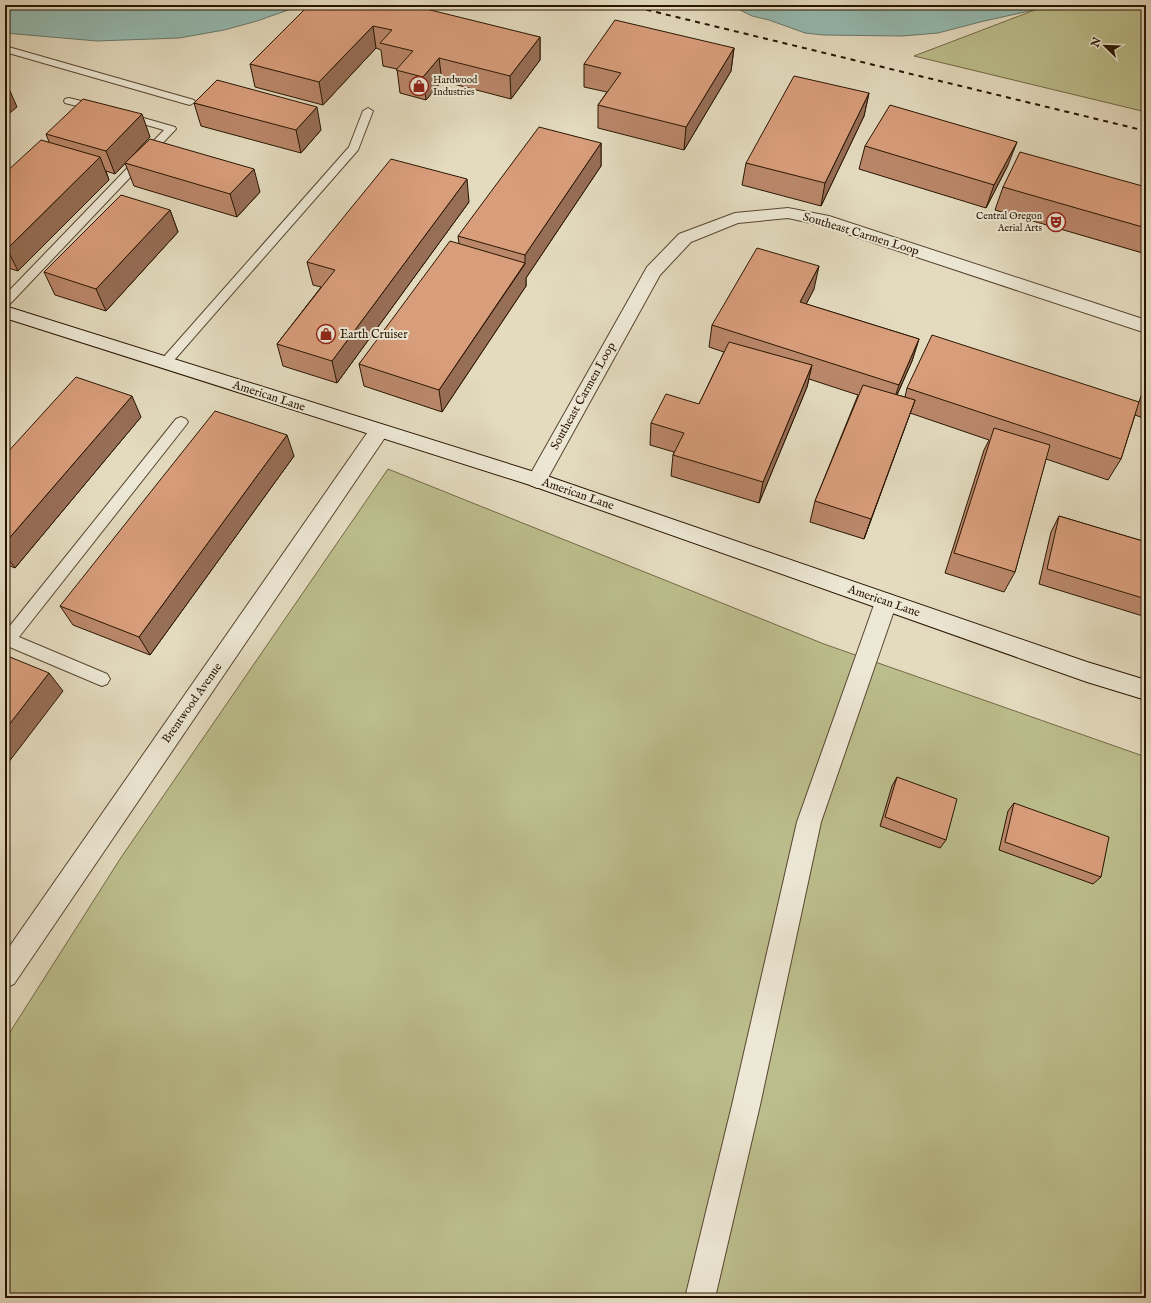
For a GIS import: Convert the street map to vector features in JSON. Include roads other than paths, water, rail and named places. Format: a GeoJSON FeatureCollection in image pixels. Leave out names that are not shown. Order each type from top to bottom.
{"type":"FeatureCollection","features":[{"type":"Feature","properties":{"kind":"street","name":"Southeast Carmen Loop"},"geometry":{"type":"LineString","coordinates":[[537,480],[653,271],[685,238],[735,218],[788,213],[823,220],[1146,326]]}},
{"type":"Feature","properties":{"kind":"street","name":"American Lane"},"geometry":{"type":"LineString","coordinates":[[5,312],[537,480],[1087,672],[1146,690]]}},
{"type":"Feature","properties":{"kind":"street","name":"Brentwood Avenue"},"geometry":{"type":"LineString","coordinates":[[5,974],[379,431]]}},
{"type":"Feature","properties":{"kind":"street"},"geometry":{"type":"LineString","coordinates":[[700,1298],[746,1105],[809,822],[886,602]]}},
{"type":"Feature","properties":{"kind":"lane"},"geometry":{"type":"LineString","coordinates":[[5,49],[190,102]]}},
{"type":"Feature","properties":{"kind":"lane"},"geometry":{"type":"LineString","coordinates":[[5,302],[171,129],[69,101]]}},
{"type":"Feature","properties":{"kind":"lane"},"geometry":{"type":"LineString","coordinates":[[165,363],[354,148],[368,111]]}},
{"type":"Feature","properties":{"kind":"lane"},"geometry":{"type":"LineString","coordinates":[[102,679],[6,639],[181,422]]}},
{"type":"Feature","properties":{"kind":"water"},"geometry":{"type":"Polygon","coordinates":[[[52,4],[124,9],[180,5],[302,5],[257,21],[224,30],[179,38],[97,41],[5,33],[5,5],[52,4]]]}},
{"type":"Feature","properties":{"kind":"water"},"geometry":{"type":"Polygon","coordinates":[[[730,5],[833,5],[870,7],[891,5],[1056,5],[938,33],[902,36],[823,35],[805,33],[769,20],[752,16],[730,5]]]}},
{"type":"Feature","properties":{"kind":"railway"},"geometry":{"type":"LineString","coordinates":[[627,5],[1146,131]]}},
{"type":"Feature","properties":{"kind":"place","name":"Hardwood Industries"},"geometry":{"type":"Point","coordinates":[419,86]}},
{"type":"Feature","properties":{"kind":"place","name":"Central Oregon Aerial Arts"},"geometry":{"type":"Point","coordinates":[1056,222]}},
{"type":"Feature","properties":{"kind":"place","name":"Earth Cruiser"},"geometry":{"type":"Point","coordinates":[326,334]}}]}
